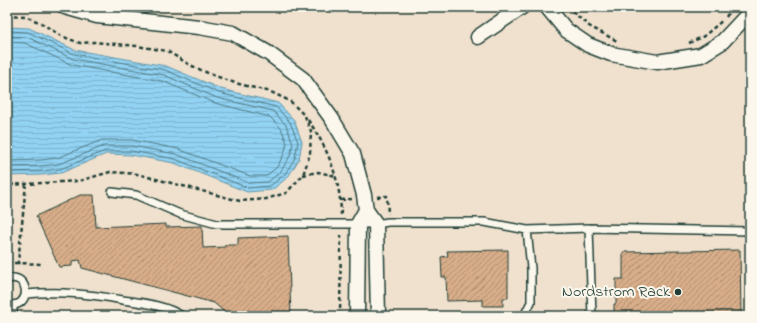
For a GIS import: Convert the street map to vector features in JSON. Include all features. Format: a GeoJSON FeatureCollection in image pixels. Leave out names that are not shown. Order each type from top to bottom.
{"type":"FeatureCollection","features":[{"type":"Feature","properties":{"kind":"street"},"geometry":{"type":"LineString","coordinates":[[65,7],[97,16],[199,27],[233,33],[268,53],[303,79],[332,119],[353,154],[364,195],[366,210],[376,224],[378,316]]}},
{"type":"Feature","properties":{"kind":"street"},"geometry":{"type":"LineString","coordinates":[[478,37],[522,7]]}},
{"type":"Feature","properties":{"kind":"street"},"geometry":{"type":"LineString","coordinates":[[547,7],[566,30],[588,45],[611,54],[657,62],[701,55],[722,42],[750,12]]}},
{"type":"Feature","properties":{"kind":"street"},"geometry":{"type":"LineString","coordinates":[[357,316],[358,224],[366,210]]}},
{"type":"Feature","properties":{"kind":"lane"},"geometry":{"type":"LineString","coordinates":[[112,192],[136,195],[180,214],[217,224],[484,222],[527,230],[589,228],[750,231]]}},
{"type":"Feature","properties":{"kind":"lane"},"geometry":{"type":"LineString","coordinates":[[589,228],[592,316]]}},
{"type":"Feature","properties":{"kind":"lane"},"geometry":{"type":"LineString","coordinates":[[524,316],[531,302],[531,268],[527,230]]}},
{"type":"Feature","properties":{"kind":"lane"},"geometry":{"type":"LineString","coordinates":[[7,279],[13,278],[22,282],[26,290],[26,294],[21,302],[10,305],[13,316]]}},
{"type":"Feature","properties":{"kind":"lane"},"geometry":{"type":"LineString","coordinates":[[26,294],[48,292],[81,293],[146,303],[174,311],[182,316]]}},
{"type":"Feature","properties":{"kind":"path"},"geometry":{"type":"LineString","coordinates":[[567,7],[589,26],[623,44]]}},
{"type":"Feature","properties":{"kind":"path"},"geometry":{"type":"LineString","coordinates":[[689,43],[704,36],[725,18],[732,7]]}},
{"type":"Feature","properties":{"kind":"path"},"geometry":{"type":"LineString","coordinates":[[7,14],[25,16],[41,23],[61,36],[80,43],[94,42],[137,46],[167,51],[190,65],[210,74],[235,84],[271,92],[290,101],[305,116],[311,131],[310,154],[303,176],[286,193],[266,200],[240,201],[137,174],[110,172],[79,181],[7,185]]}},
{"type":"Feature","properties":{"kind":"path"},"geometry":{"type":"LineString","coordinates":[[303,176],[318,172],[337,176]]}},
{"type":"Feature","properties":{"kind":"path"},"geometry":{"type":"LineString","coordinates":[[18,263],[26,184]]}},
{"type":"Feature","properties":{"kind":"path"},"geometry":{"type":"LineString","coordinates":[[7,263],[43,264]]}},
{"type":"Feature","properties":{"kind":"water"},"geometry":{"type":"Polygon","coordinates":[[[7,27],[29,28],[75,50],[166,66],[221,89],[278,103],[294,120],[302,142],[299,159],[288,177],[272,190],[247,192],[174,163],[131,155],[106,154],[61,173],[7,176],[7,27]]]}},
{"type":"Feature","properties":{"kind":"building"},"geometry":{"type":"Polygon","coordinates":[[[80,195],[94,195],[96,227],[166,224],[166,227],[202,226],[203,248],[238,245],[238,238],[288,236],[291,316],[229,316],[214,303],[82,268],[80,260],[72,261],[72,266],[59,267],[36,216],[80,195]]]}},
{"type":"Feature","properties":{"kind":"building"},"geometry":{"type":"Polygon","coordinates":[[[508,250],[508,298],[503,298],[503,306],[483,306],[483,300],[447,301],[446,277],[442,277],[441,257],[448,256],[447,251],[508,250]]]}},
{"type":"Feature","properties":{"kind":"building","name":"Nordstrom Rack"},"geometry":{"type":"Polygon","coordinates":[[[740,250],[741,316],[614,316],[614,304],[616,304],[616,279],[623,279],[623,252],[740,250]]]}},
{"type":"Feature","properties":{"kind":"place","name":"Nordstrom Rack"},"geometry":{"type":"Point","coordinates":[678,292]}}]}
